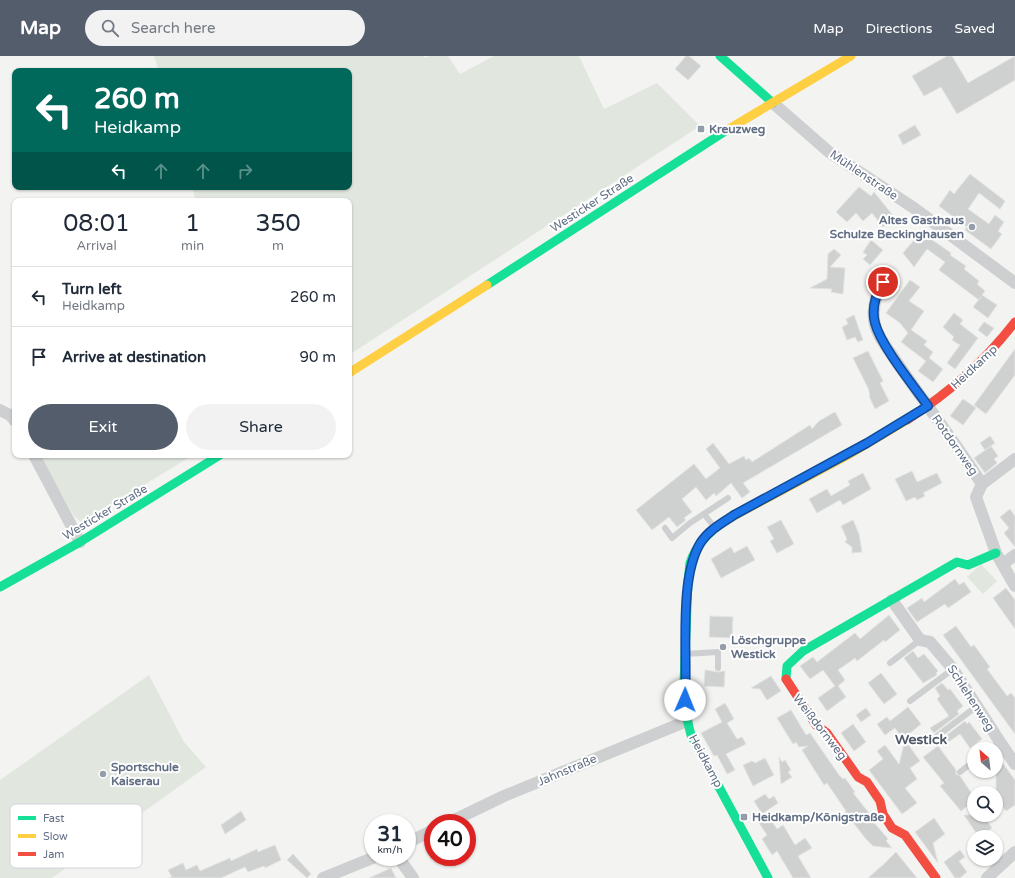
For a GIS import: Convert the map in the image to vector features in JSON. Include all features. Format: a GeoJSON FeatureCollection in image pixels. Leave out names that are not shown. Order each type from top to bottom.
{"type":"FeatureCollection","features":[{"type":"Feature","properties":{"kind":"street","name":"Mühlenstraße"},"geometry":{"type":"LineString","coordinates":[[720,56],[829,152],[914,208],[1015,283]]}},
{"type":"Feature","properties":{"kind":"street","name":"Westicker Straße"},"geometry":{"type":"LineString","coordinates":[[352,372],[623,196],[852,56]]}},
{"type":"Feature","properties":{"kind":"street"},"geometry":{"type":"LineString","coordinates":[[889,272],[877,291],[873,306],[874,322],[882,339],[928,406]]}},
{"type":"Feature","properties":{"kind":"street","name":"Heidkamp"},"geometry":{"type":"LineString","coordinates":[[768,878],[691,735],[687,721],[685,708],[685,654],[689,574],[692,558],[702,541],[715,528],[734,515],[902,424],[928,406],[960,382],[983,360],[1015,322]]}},
{"type":"Feature","properties":{"kind":"street","name":"Rotdornweg"},"geometry":{"type":"LineString","coordinates":[[928,406],[982,484]]}},
{"type":"Feature","properties":{"kind":"street"},"geometry":{"type":"LineString","coordinates":[[0,410],[12,417]]}},
{"type":"Feature","properties":{"kind":"street"},"geometry":{"type":"LineString","coordinates":[[36,458],[80,542]]}},
{"type":"Feature","properties":{"kind":"street","name":"Westicker Straße"},"geometry":{"type":"LineString","coordinates":[[0,587],[80,542],[215,458]]}},
{"type":"Feature","properties":{"kind":"street","name":"Rotdornweg"},"geometry":{"type":"LineString","coordinates":[[1015,459],[982,484],[976,497],[996,553],[1015,586]]}},
{"type":"Feature","properties":{"kind":"street","name":"Weißdornweg"},"geometry":{"type":"LineString","coordinates":[[936,878],[905,835],[892,828],[883,814],[880,802],[867,782],[858,777],[827,733],[816,726],[787,683],[785,675],[790,662],[803,651],[957,562],[968,564],[996,553]]}},
{"type":"Feature","properties":{"kind":"street"},"geometry":{"type":"LineString","coordinates":[[1003,564],[1015,555]]}},
{"type":"Feature","properties":{"kind":"street","name":"Schlehenweg"},"geometry":{"type":"LineString","coordinates":[[892,600],[920,640],[930,642],[954,669],[977,706],[993,742]]}},
{"type":"Feature","properties":{"kind":"street","name":"Jahnstraße"},"geometry":{"type":"LineString","coordinates":[[467,814],[504,796],[687,721]]}},
{"type":"Feature","properties":{"kind":"street","name":"Schlehenweg"},"geometry":{"type":"LineString","coordinates":[[1003,753],[1015,764]]}},
{"type":"Feature","properties":{"kind":"street"},"geometry":{"type":"LineString","coordinates":[[987,878],[1015,852]]}},
{"type":"Feature","properties":{"kind":"street"},"geometry":{"type":"LineString","coordinates":[[323,878],[364,861]]}},
{"type":"Feature","properties":{"kind":"street"},"geometry":{"type":"LineString","coordinates":[[404,866],[413,878]]}},
{"type":"Feature","properties":{"kind":"lane"},"geometry":{"type":"LineString","coordinates":[[665,528],[672,538],[728,498]]}},
{"type":"Feature","properties":{"kind":"lane"},"geometry":{"type":"LineString","coordinates":[[704,514],[715,528]]}},
{"type":"Feature","properties":{"kind":"lane"},"geometry":{"type":"LineString","coordinates":[[890,663],[920,640]]}},
{"type":"Feature","properties":{"kind":"lane"},"geometry":{"type":"LineString","coordinates":[[685,654],[718,652],[718,668]]}},
{"type":"Feature","properties":{"kind":"lane"},"geometry":{"type":"LineString","coordinates":[[910,701],[954,669]]}},
{"type":"Feature","properties":{"kind":"lane"},"geometry":{"type":"LineString","coordinates":[[936,737],[977,706]]}},
{"type":"Feature","properties":{"kind":"lane"},"geometry":{"type":"LineString","coordinates":[[960,772],[967,766]]}},
{"type":"Feature","properties":{"kind":"shaded area"},"geometry":{"type":"Polygon","coordinates":[[[154,56],[424,56],[425,58],[429,56],[448,56],[460,74],[494,56],[579,56],[604,109],[657,83],[700,126],[352,353],[352,198],[195,198],[193,190],[352,190],[352,68],[158,68],[154,56]]]}},
{"type":"Feature","properties":{"kind":"shaded area"},"geometry":{"type":"Polygon","coordinates":[[[42,458],[188,458],[82,523],[74,516],[42,458]]]}},
{"type":"Feature","properties":{"kind":"shaded area"},"geometry":{"type":"Polygon","coordinates":[[[981,564],[997,581],[983,594],[967,577],[981,564]]]}},
{"type":"Feature","properties":{"kind":"shaded area","name":"Sportschule Kaiserau"},"geometry":{"type":"Polygon","coordinates":[[[149,675],[184,742],[206,767],[142,813],[142,804],[10,804],[10,868],[66,868],[52,878],[0,878],[0,780],[149,675]]]}},
{"type":"Feature","properties":{"kind":"building"},"geometry":{"type":"Polygon","coordinates":[[[686,56],[689,56],[701,66],[688,80],[675,69],[686,56]]]}},
{"type":"Feature","properties":{"kind":"building"},"geometry":{"type":"Polygon","coordinates":[[[947,56],[952,56],[968,83],[1015,56],[1015,80],[957,114],[941,87],[924,96],[912,76],[947,56]]]}},
{"type":"Feature","properties":{"kind":"building"},"geometry":{"type":"Polygon","coordinates":[[[915,125],[921,135],[903,145],[898,135],[915,125]]]}},
{"type":"Feature","properties":{"kind":"building"},"geometry":{"type":"Polygon","coordinates":[[[970,174],[1005,201],[1000,209],[979,193],[968,209],[989,224],[995,215],[1004,222],[998,231],[1002,234],[991,249],[965,230],[967,227],[939,206],[950,190],[954,194],[970,174]]]}},
{"type":"Feature","properties":{"kind":"building"},"geometry":{"type":"Polygon","coordinates":[[[859,187],[871,196],[874,192],[895,218],[883,227],[872,213],[863,221],[856,213],[847,222],[836,212],[859,187]]]}},
{"type":"Feature","properties":{"kind":"building"},"geometry":{"type":"Polygon","coordinates":[[[921,232],[951,253],[950,255],[966,266],[964,269],[979,281],[977,284],[985,291],[982,295],[997,305],[988,318],[973,307],[979,300],[939,270],[945,262],[927,249],[914,267],[903,253],[921,232]]]}},
{"type":"Feature","properties":{"kind":"building"},"geometry":{"type":"Polygon","coordinates":[[[871,240],[883,250],[870,265],[863,259],[867,255],[863,252],[871,240]]]}},
{"type":"Feature","properties":{"kind":"building"},"geometry":{"type":"Polygon","coordinates":[[[834,249],[841,255],[830,267],[845,268],[843,294],[831,292],[832,289],[810,288],[827,279],[828,254],[834,249]]]}},
{"type":"Feature","properties":{"kind":"building"},"geometry":{"type":"Polygon","coordinates":[[[910,280],[920,287],[909,301],[924,311],[911,330],[927,341],[924,345],[933,352],[929,358],[943,369],[933,382],[918,371],[926,361],[901,342],[908,333],[900,323],[886,313],[910,280]]]}},
{"type":"Feature","properties":{"kind":"building"},"geometry":{"type":"Polygon","coordinates":[[[954,313],[963,320],[960,324],[978,338],[955,369],[947,363],[960,345],[952,340],[954,337],[943,327],[954,313]]]}},
{"type":"Feature","properties":{"kind":"building"},"geometry":{"type":"Polygon","coordinates":[[[854,315],[863,340],[858,342],[855,337],[847,340],[842,327],[848,324],[846,319],[854,315]]]}},
{"type":"Feature","properties":{"kind":"building"},"geometry":{"type":"Polygon","coordinates":[[[984,322],[994,328],[987,337],[978,330],[984,322]]]}},
{"type":"Feature","properties":{"kind":"building"},"geometry":{"type":"Polygon","coordinates":[[[1015,349],[1015,375],[986,414],[974,405],[1015,349]]]}},
{"type":"Feature","properties":{"kind":"building"},"geometry":{"type":"Polygon","coordinates":[[[868,351],[883,381],[880,383],[889,401],[875,409],[869,396],[868,388],[853,358],[868,351]]]}},
{"type":"Feature","properties":{"kind":"building"},"geometry":{"type":"Polygon","coordinates":[[[963,399],[976,408],[963,425],[950,416],[963,399]]]}},
{"type":"Feature","properties":{"kind":"building"},"geometry":{"type":"Polygon","coordinates":[[[835,412],[842,425],[743,483],[750,492],[742,498],[731,483],[716,496],[714,493],[706,500],[696,487],[682,499],[692,512],[684,518],[686,520],[677,527],[669,517],[652,530],[636,510],[694,464],[706,479],[720,468],[706,449],[713,443],[729,464],[744,456],[746,460],[749,458],[752,462],[810,425],[812,429],[819,421],[835,412]]]}},
{"type":"Feature","properties":{"kind":"building"},"geometry":{"type":"Polygon","coordinates":[[[990,436],[995,443],[985,450],[980,443],[990,436]]]}},
{"type":"Feature","properties":{"kind":"building"},"geometry":{"type":"Polygon","coordinates":[[[991,446],[998,456],[994,459],[997,463],[985,473],[974,458],[991,446]]]}},
{"type":"Feature","properties":{"kind":"building"},"geometry":{"type":"Polygon","coordinates":[[[912,471],[917,482],[937,473],[942,483],[923,493],[925,496],[917,500],[915,497],[906,501],[895,479],[912,471]]]}},
{"type":"Feature","properties":{"kind":"building"},"geometry":{"type":"Polygon","coordinates":[[[863,473],[871,489],[843,505],[840,500],[817,513],[809,499],[827,489],[831,496],[850,485],[848,481],[863,473]]]}},
{"type":"Feature","properties":{"kind":"building"},"geometry":{"type":"Polygon","coordinates":[[[1010,509],[1015,516],[1015,547],[1004,533],[1009,528],[1000,517],[1010,509]]]}},
{"type":"Feature","properties":{"kind":"building"},"geometry":{"type":"Polygon","coordinates":[[[781,520],[794,544],[777,553],[770,541],[774,539],[767,527],[781,520]]]}},
{"type":"Feature","properties":{"kind":"building"},"geometry":{"type":"Polygon","coordinates":[[[853,520],[859,534],[862,552],[852,553],[852,547],[845,542],[847,539],[841,526],[853,520]]]}},
{"type":"Feature","properties":{"kind":"building"},"geometry":{"type":"Polygon","coordinates":[[[747,546],[755,560],[721,578],[711,559],[731,547],[734,553],[747,546]]]}},
{"type":"Feature","properties":{"kind":"building"},"geometry":{"type":"Polygon","coordinates":[[[955,579],[959,585],[964,582],[971,592],[948,608],[945,604],[917,622],[907,608],[922,598],[924,602],[955,579]]]}},
{"type":"Feature","properties":{"kind":"building"},"geometry":{"type":"Polygon","coordinates":[[[1006,588],[1015,600],[1015,629],[993,598],[1006,588]]]}},
{"type":"Feature","properties":{"kind":"building"},"geometry":{"type":"Polygon","coordinates":[[[889,615],[900,630],[885,642],[884,640],[857,661],[855,658],[838,670],[845,680],[838,686],[846,697],[827,711],[818,698],[835,686],[823,670],[810,679],[800,666],[813,657],[817,662],[855,633],[860,639],[889,615]]]}},
{"type":"Feature","properties":{"kind":"building"},"geometry":{"type":"Polygon","coordinates":[[[710,616],[733,617],[732,638],[709,637],[710,616]]]}},
{"type":"Feature","properties":{"kind":"building"},"geometry":{"type":"Polygon","coordinates":[[[956,626],[971,647],[974,645],[990,667],[987,669],[1007,696],[1011,693],[1015,698],[1015,734],[943,635],[956,626]]]}},
{"type":"Feature","properties":{"kind":"building"},"geometry":{"type":"Polygon","coordinates":[[[913,651],[918,658],[924,654],[938,671],[936,673],[937,675],[923,683],[904,658],[913,651]]]}},
{"type":"Feature","properties":{"kind":"building"},"geometry":{"type":"Polygon","coordinates":[[[705,670],[718,672],[725,671],[724,687],[704,686],[705,670]]]}},
{"type":"Feature","properties":{"kind":"building"},"geometry":{"type":"Polygon","coordinates":[[[881,673],[897,694],[884,704],[868,683],[881,673]]]}},
{"type":"Feature","properties":{"kind":"building"},"geometry":{"type":"Polygon","coordinates":[[[771,676],[781,691],[767,700],[760,689],[751,688],[771,676]]]}},
{"type":"Feature","properties":{"kind":"building"},"geometry":{"type":"Polygon","coordinates":[[[942,683],[948,690],[950,689],[963,706],[957,711],[959,714],[934,733],[930,728],[949,716],[937,699],[940,696],[935,688],[942,683]]]}},
{"type":"Feature","properties":{"kind":"building"},"geometry":{"type":"Polygon","coordinates":[[[725,703],[734,719],[727,723],[737,739],[742,737],[746,744],[726,754],[735,770],[727,774],[717,755],[714,756],[701,733],[722,722],[715,709],[725,703]]]}},
{"type":"Feature","properties":{"kind":"building"},"geometry":{"type":"Polygon","coordinates":[[[908,707],[921,724],[903,739],[895,728],[885,735],[877,724],[887,717],[890,721],[908,707]]]}},
{"type":"Feature","properties":{"kind":"building"},"geometry":{"type":"Polygon","coordinates":[[[866,708],[871,715],[861,722],[856,715],[866,708]]]}},
{"type":"Feature","properties":{"kind":"building"},"geometry":{"type":"Polygon","coordinates":[[[791,710],[806,735],[810,733],[839,775],[843,779],[845,778],[855,792],[853,793],[873,818],[871,819],[888,839],[886,841],[892,848],[873,846],[866,839],[845,812],[846,811],[827,783],[824,785],[802,750],[808,746],[799,747],[796,742],[793,744],[777,718],[791,710]]]}},
{"type":"Feature","properties":{"kind":"building"},"geometry":{"type":"Polygon","coordinates":[[[965,721],[967,724],[969,722],[982,739],[978,742],[967,742],[967,744],[960,734],[942,746],[939,741],[965,721]]]}},
{"type":"Feature","properties":{"kind":"building"},"geometry":{"type":"Polygon","coordinates":[[[853,724],[866,742],[854,751],[841,733],[853,724]]]}},
{"type":"Feature","properties":{"kind":"building"},"geometry":{"type":"Polygon","coordinates":[[[905,740],[920,761],[910,768],[917,779],[905,788],[917,803],[902,814],[869,770],[883,759],[877,751],[885,745],[899,764],[905,740]]]}},
{"type":"Feature","properties":{"kind":"building"},"geometry":{"type":"Polygon","coordinates":[[[938,746],[956,770],[956,774],[960,776],[967,786],[967,806],[961,811],[940,786],[944,783],[923,757],[938,746]]]}},
{"type":"Feature","properties":{"kind":"building"},"geometry":{"type":"Polygon","coordinates":[[[779,757],[782,762],[785,760],[791,770],[788,772],[792,777],[781,784],[779,757]]]}},
{"type":"Feature","properties":{"kind":"building"},"geometry":{"type":"Polygon","coordinates":[[[765,758],[774,775],[753,786],[743,765],[752,761],[755,763],[765,758]]]}},
{"type":"Feature","properties":{"kind":"building"},"geometry":{"type":"Polygon","coordinates":[[[1003,763],[1015,780],[1015,805],[1006,811],[1003,807],[1003,786],[996,786],[996,778],[1003,778],[1003,763]]]}},
{"type":"Feature","properties":{"kind":"building"},"geometry":{"type":"Polygon","coordinates":[[[765,794],[769,799],[774,796],[778,803],[762,814],[754,801],[765,794]]]}},
{"type":"Feature","properties":{"kind":"building"},"geometry":{"type":"Polygon","coordinates":[[[241,811],[246,820],[225,834],[221,825],[241,811]]]}},
{"type":"Feature","properties":{"kind":"building"},"geometry":{"type":"Polygon","coordinates":[[[767,814],[777,829],[783,825],[795,845],[805,838],[812,848],[798,856],[811,878],[793,878],[777,851],[772,855],[762,839],[767,835],[757,820],[767,814]]]}},
{"type":"Feature","properties":{"kind":"building"},"geometry":{"type":"Polygon","coordinates":[[[934,818],[945,834],[933,843],[938,863],[915,832],[934,818]]]}},
{"type":"Feature","properties":{"kind":"building"},"geometry":{"type":"Polygon","coordinates":[[[969,822],[988,822],[992,828],[989,830],[974,830],[969,822]]]}},
{"type":"Feature","properties":{"kind":"building"},"geometry":{"type":"Polygon","coordinates":[[[275,845],[281,860],[265,868],[264,866],[248,872],[245,867],[221,878],[169,878],[172,877],[168,870],[183,863],[186,870],[197,865],[200,871],[230,858],[231,861],[257,849],[258,852],[275,845]]]}},
{"type":"Feature","properties":{"kind":"building"},"geometry":{"type":"Polygon","coordinates":[[[960,850],[965,857],[959,861],[967,872],[960,878],[955,878],[944,862],[960,850]]]}},
{"type":"Feature","properties":{"kind":"building"},"geometry":{"type":"Polygon","coordinates":[[[896,852],[917,878],[868,878],[885,863],[896,852]]]}},
{"type":"Feature","properties":{"kind":"building"},"geometry":{"type":"Polygon","coordinates":[[[293,854],[311,874],[307,878],[287,860],[293,854]]]}},
{"type":"Feature","properties":{"kind":"building"},"geometry":{"type":"Polygon","coordinates":[[[391,868],[396,878],[369,878],[391,868]]]}},
{"type":"Feature","properties":{"kind":"traffic: fast"},"geometry":{"type":"LineString","coordinates":[[720,56],[773,103]]}},
{"type":"Feature","properties":{"kind":"traffic: fast"},"geometry":{"type":"LineString","coordinates":[[487,285],[727,130]]}},
{"type":"Feature","properties":{"kind":"traffic: fast"},"geometry":{"type":"LineString","coordinates":[[0,587],[80,542],[215,458]]}},
{"type":"Feature","properties":{"kind":"traffic: fast"},"geometry":{"type":"LineString","coordinates":[[726,520],[704,538],[690,563],[684,682],[686,715],[691,735],[768,878]]}},
{"type":"Feature","properties":{"kind":"traffic: fast"},"geometry":{"type":"LineString","coordinates":[[786,679],[787,666],[803,651],[957,562],[968,565],[996,553]]}},
{"type":"Feature","properties":{"kind":"traffic: slow"},"geometry":{"type":"LineString","coordinates":[[727,130],[851,56]]}},
{"type":"Feature","properties":{"kind":"traffic: slow"},"geometry":{"type":"LineString","coordinates":[[352,371],[487,285]]}},
{"type":"Feature","properties":{"kind":"traffic: slow"},"geometry":{"type":"LineString","coordinates":[[726,520],[850,454],[907,420]]}},
{"type":"Feature","properties":{"kind":"traffic: jam"},"geometry":{"type":"LineString","coordinates":[[907,420],[938,398],[965,376],[978,364],[1015,322]]}},
{"type":"Feature","properties":{"kind":"traffic: jam"},"geometry":{"type":"LineString","coordinates":[[786,679],[816,725],[827,733],[858,777],[867,782],[880,801],[883,814],[892,828],[905,835],[936,878]]}},
{"type":"Feature","properties":{"kind":"place","name":"Kreuzweg"},"geometry":{"type":"Point","coordinates":[701,129]}},
{"type":"Feature","properties":{"kind":"place","name":"Altes Gasthaus Schulze Beckinghausen"},"geometry":{"type":"Point","coordinates":[972,227]}},
{"type":"Feature","properties":{"kind":"place","name":"Löschgruppe Westick"},"geometry":{"type":"Point","coordinates":[723,647]}},
{"type":"Feature","properties":{"kind":"place","name":"Sportschule Kaiserau"},"geometry":{"type":"Point","coordinates":[103,774]}},
{"type":"Feature","properties":{"kind":"place","name":"Heidkamp/Königstraße"},"geometry":{"type":"Point","coordinates":[744,817]}},
{"type":"Feature","properties":{"kind":"district","name":"Westick"},"geometry":{"type":"Point","coordinates":[921,739]}},
{"type":"Feature","properties":{"kind":"route"},"geometry":{"type":"LineString","coordinates":[[685,700],[685,635],[689,574],[692,558],[702,541],[715,528],[734,515],[902,424],[928,406],[882,339],[874,322],[873,306],[877,291],[883,282]]}}]}
